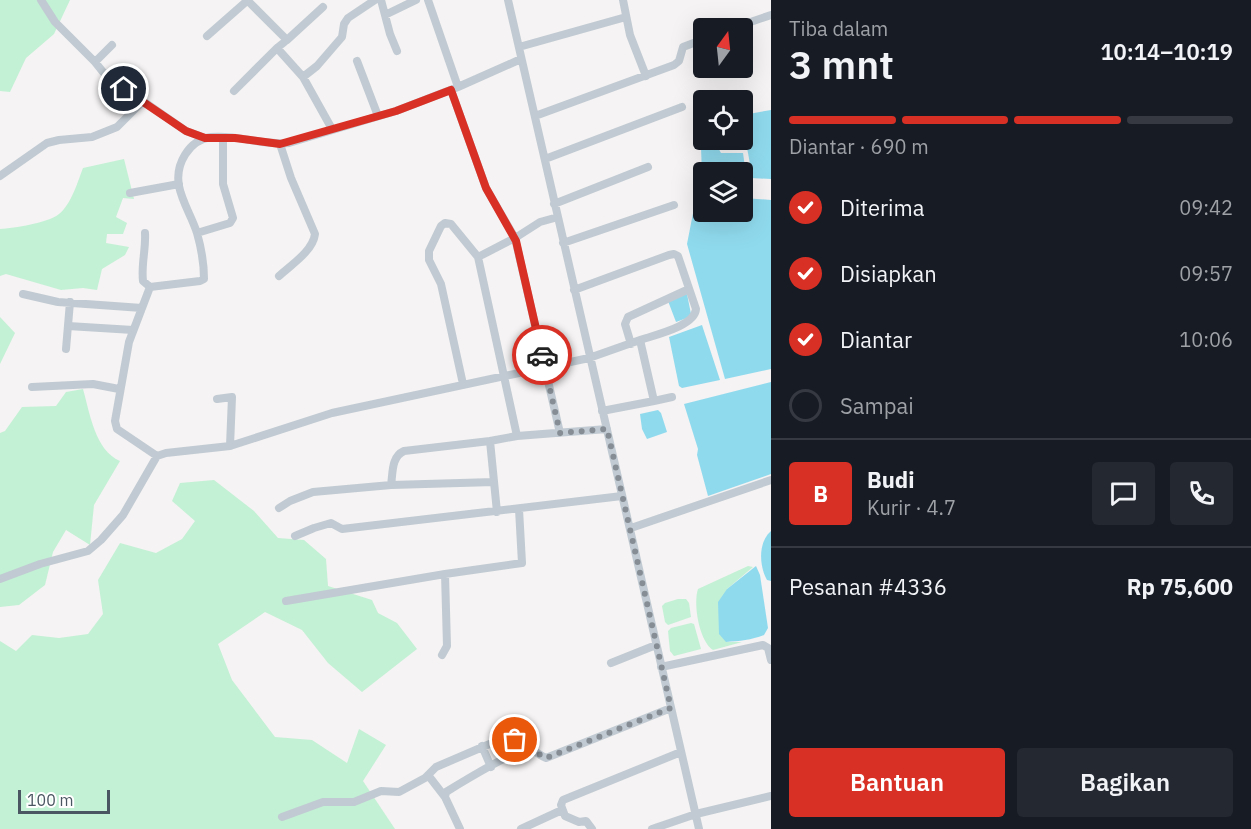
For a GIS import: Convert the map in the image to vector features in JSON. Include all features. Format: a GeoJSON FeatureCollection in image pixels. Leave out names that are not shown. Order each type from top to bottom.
{"type":"FeatureCollection","features":[{"type":"Feature","properties":{"kind":"street"},"geometry":{"type":"LineString","coordinates":[[41,0],[55,22],[104,72],[186,131],[205,138],[223,137],[280,144],[378,116],[454,89],[521,59]]}},
{"type":"Feature","properties":{"kind":"street"},"geometry":{"type":"LineString","coordinates":[[207,36],[247,0],[287,40]]}},
{"type":"Feature","properties":{"kind":"street"},"geometry":{"type":"LineString","coordinates":[[303,78],[317,66],[342,37],[344,24],[348,18],[363,3],[375,0]]}},
{"type":"Feature","properties":{"kind":"street"},"geometry":{"type":"LineString","coordinates":[[381,0],[397,51]]}},
{"type":"Feature","properties":{"kind":"street"},"geometry":{"type":"LineString","coordinates":[[385,15],[416,0]]}},
{"type":"Feature","properties":{"kind":"street"},"geometry":{"type":"LineString","coordinates":[[430,0],[454,89],[486,188],[515,238],[560,433]]}},
{"type":"Feature","properties":{"kind":"street"},"geometry":{"type":"LineString","coordinates":[[508,0],[562,243],[631,528],[697,821]]}},
{"type":"Feature","properties":{"kind":"street"},"geometry":{"type":"LineString","coordinates":[[623,0],[634,45],[646,76]]}},
{"type":"Feature","properties":{"kind":"street"},"geometry":{"type":"LineString","coordinates":[[234,91],[323,7]]}},
{"type":"Feature","properties":{"kind":"street"},"geometry":{"type":"LineString","coordinates":[[753,21],[771,15]]}},
{"type":"Feature","properties":{"kind":"street"},"geometry":{"type":"LineString","coordinates":[[519,47],[626,17]]}},
{"type":"Feature","properties":{"kind":"street"},"geometry":{"type":"LineString","coordinates":[[535,116],[674,65],[679,61],[683,47],[693,43]]}},
{"type":"Feature","properties":{"kind":"street"},"geometry":{"type":"LineString","coordinates":[[94,62],[112,45]]}},
{"type":"Feature","properties":{"kind":"street"},"geometry":{"type":"LineString","coordinates":[[277,48],[303,78],[332,129]]}},
{"type":"Feature","properties":{"kind":"street"},"geometry":{"type":"LineString","coordinates":[[357,61],[378,116]]}},
{"type":"Feature","properties":{"kind":"street"},"geometry":{"type":"LineString","coordinates":[[0,176],[47,143],[92,137],[117,127],[143,101]]}},
{"type":"Feature","properties":{"kind":"street"},"geometry":{"type":"LineString","coordinates":[[545,159],[682,107]]}},
{"type":"Feature","properties":{"kind":"street"},"geometry":{"type":"LineString","coordinates":[[196,233],[230,223],[233,218],[223,184],[223,137]]}},
{"type":"Feature","properties":{"kind":"street"},"geometry":{"type":"LineString","coordinates":[[145,232],[143,281],[150,287],[204,279],[196,233],[179,184],[185,153],[192,145],[205,138]]}},
{"type":"Feature","properties":{"kind":"street"},"geometry":{"type":"LineString","coordinates":[[279,276],[308,249],[315,239],[280,144]]}},
{"type":"Feature","properties":{"kind":"street"},"geometry":{"type":"LineString","coordinates":[[554,204],[648,167]]}},
{"type":"Feature","properties":{"kind":"street"},"geometry":{"type":"LineString","coordinates":[[130,193],[179,184]]}},
{"type":"Feature","properties":{"kind":"street"},"geometry":{"type":"LineString","coordinates":[[562,243],[674,205]]}},
{"type":"Feature","properties":{"kind":"street"},"geometry":{"type":"LineString","coordinates":[[478,257],[540,222],[558,217]]}},
{"type":"Feature","properties":{"kind":"street"},"geometry":{"type":"LineString","coordinates":[[463,384],[441,284],[430,263],[429,255],[441,226],[445,223],[451,224],[478,257],[517,436]]}},
{"type":"Feature","properties":{"kind":"street"},"geometry":{"type":"LineString","coordinates":[[0,579],[40,564],[88,551],[123,515],[157,456],[230,446],[332,413],[589,358],[631,344],[691,320],[695,316],[696,309],[678,256],[674,254],[574,290]]}},
{"type":"Feature","properties":{"kind":"street"},"geometry":{"type":"LineString","coordinates":[[150,287],[133,330],[119,389],[115,426],[157,456]]}},
{"type":"Feature","properties":{"kind":"street"},"geometry":{"type":"LineString","coordinates":[[631,344],[625,324],[628,317],[689,289]]}},
{"type":"Feature","properties":{"kind":"street"},"geometry":{"type":"LineString","coordinates":[[23,294],[46,301],[142,308]]}},
{"type":"Feature","properties":{"kind":"street"},"geometry":{"type":"LineString","coordinates":[[66,349],[70,302]]}},
{"type":"Feature","properties":{"kind":"street"},"geometry":{"type":"LineString","coordinates":[[68,326],[133,330]]}},
{"type":"Feature","properties":{"kind":"street"},"geometry":{"type":"LineString","coordinates":[[640,340],[654,401]]}},
{"type":"Feature","properties":{"kind":"street"},"geometry":{"type":"LineString","coordinates":[[32,387],[93,384],[119,389]]}},
{"type":"Feature","properties":{"kind":"street"},"geometry":{"type":"LineString","coordinates":[[217,399],[232,397],[230,446]]}},
{"type":"Feature","properties":{"kind":"street"},"geometry":{"type":"LineString","coordinates":[[602,411],[672,397]]}},
{"type":"Feature","properties":{"kind":"street"},"geometry":{"type":"LineString","coordinates":[[391,485],[394,459],[397,454],[404,451],[517,436],[607,429]]}},
{"type":"Feature","properties":{"kind":"street"},"geometry":{"type":"LineString","coordinates":[[490,441],[497,512]]}},
{"type":"Feature","properties":{"kind":"street"},"geometry":{"type":"LineString","coordinates":[[631,528],[771,480]]}},
{"type":"Feature","properties":{"kind":"street"},"geometry":{"type":"LineString","coordinates":[[279,508],[313,492],[391,485],[494,482]]}},
{"type":"Feature","properties":{"kind":"street"},"geometry":{"type":"LineString","coordinates":[[296,536],[331,524],[342,529],[622,496]]}},
{"type":"Feature","properties":{"kind":"street"},"geometry":{"type":"LineString","coordinates":[[286,601],[522,563],[519,509]]}},
{"type":"Feature","properties":{"kind":"street"},"geometry":{"type":"LineString","coordinates":[[442,655],[447,646],[445,574]]}},
{"type":"Feature","properties":{"kind":"street"},"geometry":{"type":"LineString","coordinates":[[611,663],[656,645]]}},
{"type":"Feature","properties":{"kind":"street"},"geometry":{"type":"LineString","coordinates":[[661,667],[763,645],[768,648],[771,660]]}},
{"type":"Feature","properties":{"kind":"street"},"geometry":{"type":"LineString","coordinates":[[445,798],[446,792],[521,751],[532,750],[546,758],[671,708]]}},
{"type":"Feature","properties":{"kind":"street"},"geometry":{"type":"LineString","coordinates":[[282,817],[323,802],[354,802],[374,792],[399,792],[412,786],[436,767],[509,736],[514,738],[521,751]]}},
{"type":"Feature","properties":{"kind":"street"},"geometry":{"type":"LineString","coordinates":[[482,746],[491,766]]}},
{"type":"Feature","properties":{"kind":"street"},"geometry":{"type":"LineString","coordinates":[[592,829],[586,821],[579,822],[567,818],[562,810],[563,800],[681,752]]}},
{"type":"Feature","properties":{"kind":"street"},"geometry":{"type":"LineString","coordinates":[[428,775],[445,798],[460,829]]}},
{"type":"Feature","properties":{"kind":"street"},"geometry":{"type":"LineString","coordinates":[[652,829],[697,821],[771,796]]}},
{"type":"Feature","properties":{"kind":"street"},"geometry":{"type":"LineString","coordinates":[[520,829],[562,810]]}},
{"type":"Feature","properties":{"kind":"green space"},"geometry":{"type":"Polygon","coordinates":[[[0,0],[70,0],[54,34],[26,58],[10,92],[0,91],[0,0]]]}},
{"type":"Feature","properties":{"kind":"green space"},"geometry":{"type":"Polygon","coordinates":[[[124,159],[134,199],[123,198],[116,217],[127,223],[123,234],[107,234],[106,243],[129,247],[125,255],[102,269],[97,290],[83,288],[61,290],[6,274],[0,276],[0,229],[14,228],[54,217],[67,205],[83,168],[124,159]]]}},
{"type":"Feature","properties":{"kind":"green space"},"geometry":{"type":"Polygon","coordinates":[[[0,317],[15,333],[0,364],[0,317]]]}},
{"type":"Feature","properties":{"kind":"green space"},"geometry":{"type":"Polygon","coordinates":[[[83,389],[99,440],[112,456],[120,461],[94,505],[90,545],[66,530],[53,552],[45,585],[19,605],[0,607],[0,433],[5,431],[22,407],[56,406],[66,392],[83,389]]]}},
{"type":"Feature","properties":{"kind":"green space"},"geometry":{"type":"Polygon","coordinates":[[[214,480],[254,511],[278,538],[304,540],[326,559],[328,586],[372,600],[378,613],[397,623],[417,649],[362,692],[328,663],[302,630],[265,612],[218,644],[232,680],[275,737],[312,740],[347,763],[359,729],[386,745],[363,781],[395,829],[0,829],[0,641],[16,651],[32,635],[59,638],[88,634],[103,614],[98,580],[120,543],[156,553],[182,539],[195,521],[172,501],[180,483],[214,480]]]}},
{"type":"Feature","properties":{"kind":"green space"},"geometry":{"type":"Polygon","coordinates":[[[748,566],[753,567],[727,589],[727,642],[742,642],[713,650],[704,639],[698,622],[696,604],[698,589],[748,566]]]}},
{"type":"Feature","properties":{"kind":"green space"},"geometry":{"type":"Polygon","coordinates":[[[678,599],[686,599],[689,603],[691,617],[668,625],[665,622],[662,606],[678,599]]]}},
{"type":"Feature","properties":{"kind":"green space"},"geometry":{"type":"Polygon","coordinates":[[[694,624],[701,649],[674,656],[670,651],[668,631],[671,628],[694,624]]]}},
{"type":"Feature","properties":{"kind":"water"},"geometry":{"type":"Polygon","coordinates":[[[771,110],[771,179],[753,178],[753,162],[750,162],[748,150],[753,150],[753,113],[771,110]]]}},
{"type":"Feature","properties":{"kind":"water"},"geometry":{"type":"Polygon","coordinates":[[[701,150],[743,153],[744,162],[702,162],[701,150]]]}},
{"type":"Feature","properties":{"kind":"water"},"geometry":{"type":"Polygon","coordinates":[[[753,199],[771,200],[771,369],[725,379],[687,244],[693,213],[693,222],[753,222],[753,199]]]}},
{"type":"Feature","properties":{"kind":"water"},"geometry":{"type":"Polygon","coordinates":[[[687,294],[691,314],[676,322],[668,301],[687,294]]]}},
{"type":"Feature","properties":{"kind":"water"},"geometry":{"type":"Polygon","coordinates":[[[702,325],[720,380],[682,388],[679,386],[669,337],[702,325]]]}},
{"type":"Feature","properties":{"kind":"water"},"geometry":{"type":"Polygon","coordinates":[[[771,382],[771,474],[708,496],[697,455],[698,449],[684,404],[771,382]]]}},
{"type":"Feature","properties":{"kind":"water"},"geometry":{"type":"Polygon","coordinates":[[[658,410],[667,432],[647,439],[642,429],[640,414],[658,410]]]}},
{"type":"Feature","properties":{"kind":"water"},"geometry":{"type":"Polygon","coordinates":[[[771,531],[771,581],[767,580],[764,574],[761,554],[764,541],[771,531]]]}},
{"type":"Feature","properties":{"kind":"water"},"geometry":{"type":"Polygon","coordinates":[[[756,566],[760,575],[768,628],[764,635],[759,637],[726,642],[719,634],[718,602],[727,589],[756,566]]]}},
{"type":"Feature","properties":{"kind":"way so far"},"geometry":{"type":"LineString","coordinates":[[515,740],[521,751],[532,750],[546,758],[671,708],[607,429],[560,433],[542,355]]}},
{"type":"Feature","properties":{"kind":"route"},"geometry":{"type":"LineString","coordinates":[[124,89],[186,131],[205,138],[235,138],[280,144],[396,111],[451,90],[486,188],[516,241],[542,355]]}}]}
